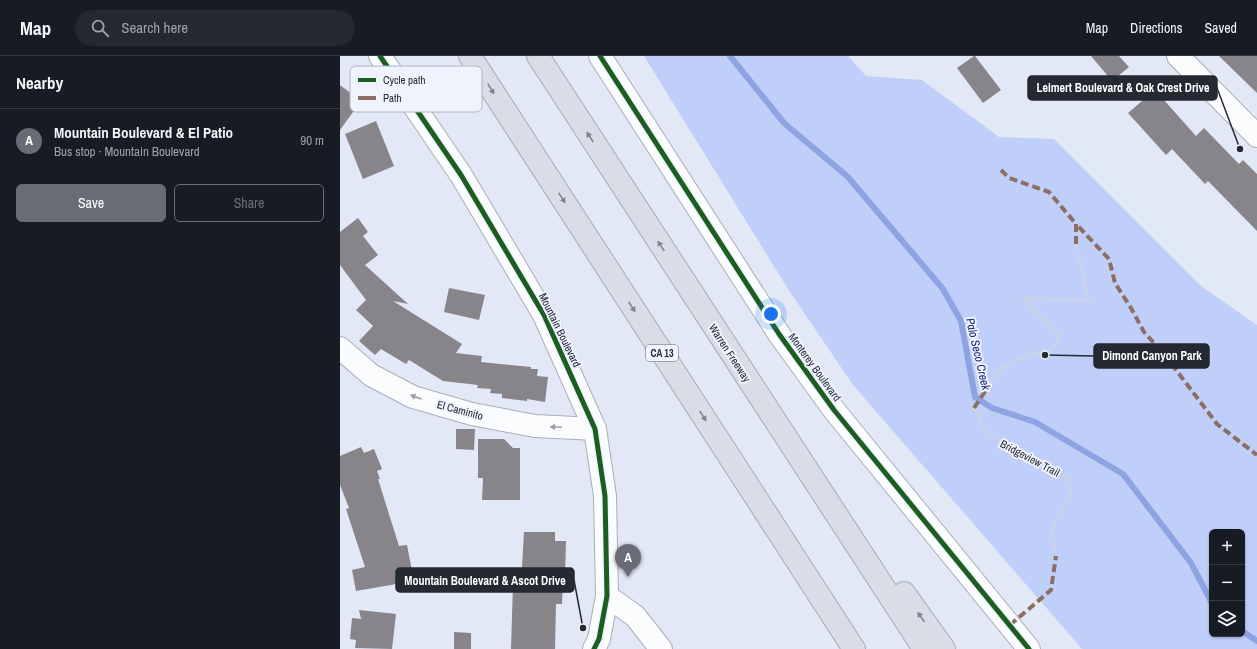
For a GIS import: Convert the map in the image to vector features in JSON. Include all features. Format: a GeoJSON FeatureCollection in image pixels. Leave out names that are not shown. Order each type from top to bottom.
{"type":"FeatureCollection","features":[{"type":"Feature","properties":{"kind":"highway","name":"CA 13"},"geometry":{"type":"LineString","coordinates":[[470,56],[476,66]]}},
{"type":"Feature","properties":{"kind":"highway","name":"Warren Freeway"},"geometry":{"type":"LineString","coordinates":[[538,56],[924,649]]}},
{"type":"Feature","properties":{"kind":"highway","name":"CA 13"},"geometry":{"type":"LineString","coordinates":[[482,75],[854,649]]}},
{"type":"Feature","properties":{"kind":"highway"},"geometry":{"type":"LineString","coordinates":[[682,278],[944,649]]}},
{"type":"Feature","properties":{"kind":"street","name":"Mountain Boulevard"},"geometry":{"type":"LineString","coordinates":[[380,56],[387,66]]}},
{"type":"Feature","properties":{"kind":"street","name":"Monterey Boulevard"},"geometry":{"type":"LineString","coordinates":[[600,56],[685,186],[757,301],[825,398],[1029,649]]}},
{"type":"Feature","properties":{"kind":"street"},"geometry":{"type":"LineString","coordinates":[[1178,56],[1257,136]]}},
{"type":"Feature","properties":{"kind":"street","name":"Mountain Boulevard"},"geometry":{"type":"LineString","coordinates":[[418,112],[461,175],[544,315],[595,429],[605,496],[606,596],[599,638],[594,649]]}},
{"type":"Feature","properties":{"kind":"street","name":"El Caminito"},"geometry":{"type":"LineString","coordinates":[[340,348],[371,376],[413,397],[472,414],[535,426],[595,429]]}},
{"type":"Feature","properties":{"kind":"street"},"geometry":{"type":"LineString","coordinates":[[606,596],[635,616],[661,649]]}},
{"type":"Feature","properties":{"kind":"path"},"geometry":{"type":"LineString","coordinates":[[986,390],[999,370],[1020,358],[1055,348],[1059,335],[1023,298],[1088,301],[1076,244]]}},
{"type":"Feature","properties":{"kind":"shaded area"},"geometry":{"type":"Polygon","coordinates":[[[644,56],[848,56],[866,76],[922,80],[999,137],[1054,139],[1201,286],[1257,325],[1257,649],[1082,649],[853,385],[788,289],[644,56]]]}},
{"type":"Feature","properties":{"kind":"building"},"geometry":{"type":"Polygon","coordinates":[[[974,56],[1001,90],[983,103],[957,68],[974,56]]]}},
{"type":"Feature","properties":{"kind":"building"},"geometry":{"type":"Polygon","coordinates":[[[1091,56],[1119,56],[1129,67],[1112,81],[1091,56]]]}},
{"type":"Feature","properties":{"kind":"building"},"geometry":{"type":"Polygon","coordinates":[[[1219,56],[1257,56],[1257,93],[1219,56]]]}},
{"type":"Feature","properties":{"kind":"building"},"geometry":{"type":"Polygon","coordinates":[[[340,85],[350,93],[350,112],[353,112],[340,130],[340,85]]]}},
{"type":"Feature","properties":{"kind":"building"},"geometry":{"type":"Polygon","coordinates":[[[1155,90],[1196,136],[1204,128],[1239,164],[1243,160],[1257,174],[1257,231],[1208,181],[1205,184],[1172,149],[1166,155],[1128,113],[1155,90]]]}},
{"type":"Feature","properties":{"kind":"building"},"geometry":{"type":"Polygon","coordinates":[[[376,121],[394,166],[363,179],[345,134],[376,121]]]}},
{"type":"Feature","properties":{"kind":"building"},"geometry":{"type":"Polygon","coordinates":[[[358,218],[368,232],[363,236],[378,255],[365,265],[408,304],[393,301],[462,344],[456,353],[482,356],[481,362],[538,369],[537,376],[548,377],[545,402],[527,399],[527,401],[502,398],[502,394],[490,393],[491,389],[477,388],[478,385],[443,381],[409,360],[406,364],[381,349],[375,355],[359,341],[373,326],[356,310],[366,300],[340,265],[340,232],[358,218]]]}},
{"type":"Feature","properties":{"kind":"building"},"geometry":{"type":"Polygon","coordinates":[[[449,288],[485,295],[479,320],[444,312],[449,288]]]}},
{"type":"Feature","properties":{"kind":"building"},"geometry":{"type":"Polygon","coordinates":[[[456,429],[475,429],[474,450],[456,449],[456,429]]]}},
{"type":"Feature","properties":{"kind":"building"},"geometry":{"type":"Polygon","coordinates":[[[478,439],[504,439],[513,448],[520,448],[520,500],[482,500],[483,478],[478,478],[478,439]]]}},
{"type":"Feature","properties":{"kind":"building"},"geometry":{"type":"Polygon","coordinates":[[[361,447],[364,453],[374,449],[382,469],[377,471],[380,479],[378,479],[399,546],[407,545],[414,581],[356,591],[352,570],[365,567],[346,509],[349,508],[340,485],[340,456],[361,447]]]}},
{"type":"Feature","properties":{"kind":"building"},"geometry":{"type":"Polygon","coordinates":[[[524,532],[555,532],[555,541],[566,541],[565,579],[563,579],[562,604],[556,604],[555,649],[511,649],[513,584],[521,584],[524,532]]]}},
{"type":"Feature","properties":{"kind":"building"},"geometry":{"type":"Polygon","coordinates":[[[359,610],[396,614],[392,649],[355,648],[356,640],[350,639],[352,618],[361,619],[359,610]]]}},
{"type":"Feature","properties":{"kind":"building"},"geometry":{"type":"Polygon","coordinates":[[[454,632],[471,633],[471,649],[454,649],[454,632]]]}},
{"type":"Feature","properties":{"kind":"waterway","name":"Palo Seco Creek"},"geometry":{"type":"LineString","coordinates":[[730,56],[784,123],[848,177],[943,289],[961,321],[975,397],[992,408],[1035,422],[1123,474],[1191,563],[1211,601]]}},
{"type":"Feature","properties":{"kind":"waterway","name":"Palo Seco Creek"},"geometry":{"type":"LineString","coordinates":[[1245,633],[1257,641]]}},
{"type":"Feature","properties":{"kind":"marked path"},"geometry":{"type":"LineString","coordinates":[[1001,170],[1009,178],[1049,192],[1076,224]]}},
{"type":"Feature","properties":{"kind":"marked path"},"geometry":{"type":"LineString","coordinates":[[1076,244],[1076,224],[1109,259],[1115,283],[1144,332],[1164,354],[1217,424],[1257,455]]}},
{"type":"Feature","properties":{"kind":"marked path"},"geometry":{"type":"LineString","coordinates":[[974,408],[986,390]]}},
{"type":"Feature","properties":{"kind":"marked path"},"geometry":{"type":"LineString","coordinates":[[1010,625],[1051,590],[1056,556]]}},
{"type":"Feature","properties":{"kind":"cycle path"},"geometry":{"type":"LineString","coordinates":[[380,56],[387,66]]}},
{"type":"Feature","properties":{"kind":"cycle path"},"geometry":{"type":"LineString","coordinates":[[600,56],[779,334],[834,410],[1029,649]]}},
{"type":"Feature","properties":{"kind":"cycle path"},"geometry":{"type":"LineString","coordinates":[[418,112],[461,175],[544,315],[595,429],[605,496],[607,596],[599,639],[594,649]]}},
{"type":"Feature","properties":{"kind":"place","name":"Leimert Boulevard & Oak Crest Drive"},"geometry":{"type":"Point","coordinates":[1240,149]}},
{"type":"Feature","properties":{"kind":"place","name":"Dimond Canyon Park"},"geometry":{"type":"Point","coordinates":[1045,355]}},
{"type":"Feature","properties":{"kind":"place","name":"Mountain Boulevard & El Patio"},"geometry":{"type":"Point","coordinates":[628,577]}},
{"type":"Feature","properties":{"kind":"place","name":"Mountain Boulevard & Ascot Drive"},"geometry":{"type":"Point","coordinates":[583,628]}}]}
